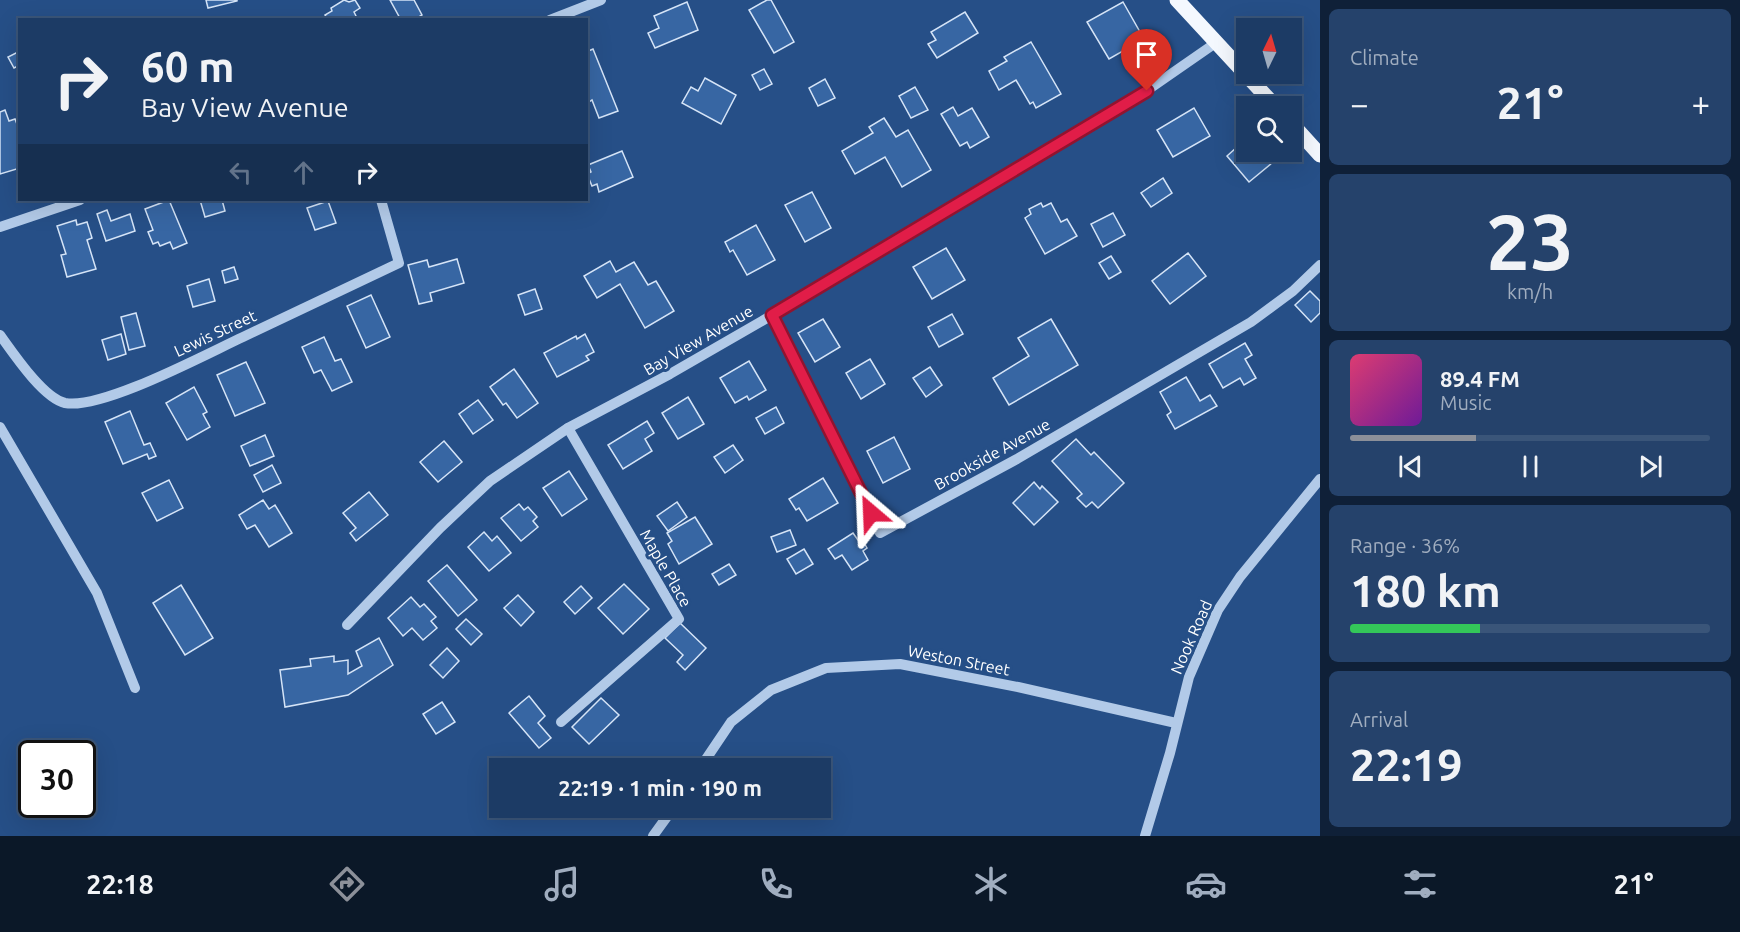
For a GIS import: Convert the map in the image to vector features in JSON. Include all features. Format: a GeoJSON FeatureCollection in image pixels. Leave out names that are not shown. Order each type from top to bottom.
{"type":"FeatureCollection","features":[{"type":"Feature","properties":{"kind":"main road"},"geometry":{"type":"LineString","coordinates":[[1177,0],[1266,96]]}},
{"type":"Feature","properties":{"kind":"main road"},"geometry":{"type":"LineString","coordinates":[[1302,135],[1320,155]]}},
{"type":"Feature","properties":{"kind":"street"},"geometry":{"type":"LineString","coordinates":[[555,18],[601,0]]}},
{"type":"Feature","properties":{"kind":"street","name":"Bay View Avenue"},"geometry":{"type":"LineString","coordinates":[[347,625],[440,528],[490,481],[568,428],[670,374],[772,315],[948,208],[1129,103],[1217,42]]}},
{"type":"Feature","properties":{"kind":"street"},"geometry":{"type":"LineString","coordinates":[[0,227],[77,201]]}},
{"type":"Feature","properties":{"kind":"street","name":"Lewis Street"},"geometry":{"type":"LineString","coordinates":[[0,335],[20,364],[50,395],[66,403],[96,400],[143,383],[399,263],[381,201]]}},
{"type":"Feature","properties":{"kind":"street","name":"Brookside Avenue"},"geometry":{"type":"LineString","coordinates":[[772,315],[880,533],[1017,459],[1251,322],[1293,291],[1320,265]]}},
{"type":"Feature","properties":{"kind":"street"},"geometry":{"type":"LineString","coordinates":[[0,427],[97,593],[135,688]]}},
{"type":"Feature","properties":{"kind":"street","name":"Maple Place"},"geometry":{"type":"LineString","coordinates":[[561,722],[679,619],[568,428]]}},
{"type":"Feature","properties":{"kind":"street","name":"Nook Road"},"geometry":{"type":"LineString","coordinates":[[1144,836],[1195,661],[1209,627],[1228,593],[1320,479]]}},
{"type":"Feature","properties":{"kind":"street","name":"Weston Street"},"geometry":{"type":"LineString","coordinates":[[707,758],[731,722],[771,690],[826,668],[900,664],[1018,687],[1176,723]]}},
{"type":"Feature","properties":{"kind":"street"},"geometry":{"type":"LineString","coordinates":[[653,836],[666,818]]}},
{"type":"Feature","properties":{"kind":"building"},"geometry":{"type":"Polygon","coordinates":[[[206,0],[237,0],[237,1],[208,8],[206,0]]]}},
{"type":"Feature","properties":{"kind":"building"},"geometry":{"type":"Polygon","coordinates":[[[344,0],[349,2],[355,0],[360,8],[354,12],[357,18],[327,18],[325,15],[332,11],[331,8],[344,0]]]}},
{"type":"Feature","properties":{"kind":"building"},"geometry":{"type":"Polygon","coordinates":[[[390,0],[414,0],[422,15],[417,18],[400,18],[390,0]]]}},
{"type":"Feature","properties":{"kind":"building"},"geometry":{"type":"Polygon","coordinates":[[[771,0],[794,42],[774,53],[749,10],[771,0]]]}},
{"type":"Feature","properties":{"kind":"building"},"geometry":{"type":"Polygon","coordinates":[[[687,2],[698,30],[655,48],[648,33],[659,28],[654,16],[687,2]]]}},
{"type":"Feature","properties":{"kind":"building"},"geometry":{"type":"Polygon","coordinates":[[[1123,2],[1144,39],[1109,59],[1087,22],[1123,2]]]}},
{"type":"Feature","properties":{"kind":"building"},"geometry":{"type":"Polygon","coordinates":[[[965,12],[978,33],[937,58],[928,44],[936,40],[931,32],[965,12]]]}},
{"type":"Feature","properties":{"kind":"building"},"geometry":{"type":"Polygon","coordinates":[[[1031,42],[1061,94],[1036,108],[1033,102],[1030,104],[1016,80],[999,90],[989,71],[1007,61],[1004,57],[1031,42]]]}},
{"type":"Feature","properties":{"kind":"building"},"geometry":{"type":"Polygon","coordinates":[[[593,49],[618,111],[599,118],[592,100],[589,102],[588,100],[588,51],[593,49]]]}},
{"type":"Feature","properties":{"kind":"building"},"geometry":{"type":"Polygon","coordinates":[[[18,52],[18,66],[14,68],[8,57],[18,52]]]}},
{"type":"Feature","properties":{"kind":"building"},"geometry":{"type":"Polygon","coordinates":[[[764,69],[772,84],[760,90],[752,75],[764,69]]]}},
{"type":"Feature","properties":{"kind":"building"},"geometry":{"type":"Polygon","coordinates":[[[705,78],[736,95],[721,124],[682,103],[691,87],[698,91],[705,78]]]}},
{"type":"Feature","properties":{"kind":"building"},"geometry":{"type":"Polygon","coordinates":[[[825,79],[835,98],[818,106],[809,88],[825,79]]]}},
{"type":"Feature","properties":{"kind":"building"},"geometry":{"type":"Polygon","coordinates":[[[915,87],[928,110],[911,118],[899,96],[915,87]]]}},
{"type":"Feature","properties":{"kind":"building"},"geometry":{"type":"Polygon","coordinates":[[[953,107],[958,116],[972,108],[989,137],[970,148],[967,142],[960,146],[941,114],[953,107]]]}},
{"type":"Feature","properties":{"kind":"building"},"geometry":{"type":"Polygon","coordinates":[[[1194,108],[1210,136],[1173,157],[1157,130],[1194,108]]]}},
{"type":"Feature","properties":{"kind":"building"},"geometry":{"type":"Polygon","coordinates":[[[5,110],[9,121],[15,119],[18,127],[18,169],[0,174],[0,112],[5,110]]]}},
{"type":"Feature","properties":{"kind":"building"},"geometry":{"type":"Polygon","coordinates":[[[884,118],[896,137],[908,130],[931,170],[902,187],[885,157],[855,174],[842,151],[873,133],[869,127],[884,118]]]}},
{"type":"Feature","properties":{"kind":"building"},"geometry":{"type":"Polygon","coordinates":[[[1236,148],[1236,162],[1272,163],[1249,182],[1227,156],[1236,148]]]}},
{"type":"Feature","properties":{"kind":"building"},"geometry":{"type":"Polygon","coordinates":[[[622,151],[633,177],[599,192],[597,184],[592,186],[588,176],[591,172],[588,165],[622,151]]]}},
{"type":"Feature","properties":{"kind":"building"},"geometry":{"type":"Polygon","coordinates":[[[1163,178],[1172,193],[1151,207],[1141,193],[1163,178]]]}},
{"type":"Feature","properties":{"kind":"building"},"geometry":{"type":"Polygon","coordinates":[[[812,192],[831,228],[805,242],[785,205],[812,192]]]}},
{"type":"Feature","properties":{"kind":"building"},"geometry":{"type":"Polygon","coordinates":[[[169,201],[187,243],[173,249],[170,242],[160,246],[158,242],[153,244],[148,232],[153,230],[145,209],[169,201]]]}},
{"type":"Feature","properties":{"kind":"building"},"geometry":{"type":"Polygon","coordinates":[[[200,201],[222,201],[225,211],[205,217],[200,201]]]}},
{"type":"Feature","properties":{"kind":"building"},"geometry":{"type":"Polygon","coordinates":[[[328,201],[336,223],[315,230],[307,208],[328,201]]]}},
{"type":"Feature","properties":{"kind":"building"},"geometry":{"type":"Polygon","coordinates":[[[1041,203],[1043,207],[1051,203],[1061,222],[1067,219],[1077,236],[1045,254],[1025,218],[1031,214],[1029,209],[1041,203]]]}},
{"type":"Feature","properties":{"kind":"building"},"geometry":{"type":"Polygon","coordinates":[[[107,210],[111,221],[130,214],[135,231],[106,241],[97,214],[107,210]]]}},
{"type":"Feature","properties":{"kind":"building"},"geometry":{"type":"Polygon","coordinates":[[[1113,213],[1125,235],[1103,247],[1091,224],[1113,213]]]}},
{"type":"Feature","properties":{"kind":"building"},"geometry":{"type":"Polygon","coordinates":[[[76,220],[77,225],[87,222],[92,238],[87,240],[96,269],[67,277],[61,255],[66,254],[57,226],[76,220]]]}},
{"type":"Feature","properties":{"kind":"building"},"geometry":{"type":"Polygon","coordinates":[[[756,225],[775,260],[747,275],[733,250],[730,252],[725,242],[756,225]]]}},
{"type":"Feature","properties":{"kind":"building"},"geometry":{"type":"Polygon","coordinates":[[[946,248],[965,280],[932,299],[913,267],[946,248]]]}},
{"type":"Feature","properties":{"kind":"building"},"geometry":{"type":"Polygon","coordinates":[[[1188,253],[1206,276],[1170,304],[1152,281],[1188,253]]]}},
{"type":"Feature","properties":{"kind":"building"},"geometry":{"type":"Polygon","coordinates":[[[1111,256],[1121,272],[1109,279],[1099,263],[1111,256]]]}},
{"type":"Feature","properties":{"kind":"building"},"geometry":{"type":"Polygon","coordinates":[[[457,259],[464,283],[430,293],[432,301],[419,304],[408,265],[427,260],[429,267],[457,259]]]}},
{"type":"Feature","properties":{"kind":"building"},"geometry":{"type":"Polygon","coordinates":[[[610,261],[616,272],[634,262],[648,285],[656,281],[674,311],[645,328],[620,284],[597,298],[584,276],[610,261]]]}},
{"type":"Feature","properties":{"kind":"building"},"geometry":{"type":"Polygon","coordinates":[[[234,267],[238,279],[225,283],[222,271],[234,267]]]}},
{"type":"Feature","properties":{"kind":"building"},"geometry":{"type":"Polygon","coordinates":[[[209,279],[215,301],[193,307],[187,286],[209,279]]]}},
{"type":"Feature","properties":{"kind":"building"},"geometry":{"type":"Polygon","coordinates":[[[535,289],[542,309],[525,315],[518,295],[535,289]]]}},
{"type":"Feature","properties":{"kind":"building"},"geometry":{"type":"Polygon","coordinates":[[[1310,291],[1320,301],[1320,313],[1311,322],[1295,305],[1310,291]]]}},
{"type":"Feature","properties":{"kind":"building"},"geometry":{"type":"Polygon","coordinates":[[[371,295],[390,337],[366,348],[347,306],[371,295]]]}},
{"type":"Feature","properties":{"kind":"building"},"geometry":{"type":"Polygon","coordinates":[[[136,313],[145,346],[129,350],[121,317],[136,313]]]}},
{"type":"Feature","properties":{"kind":"building"},"geometry":{"type":"Polygon","coordinates":[[[952,314],[963,334],[939,347],[928,327],[952,314]]]}},
{"type":"Feature","properties":{"kind":"building"},"geometry":{"type":"Polygon","coordinates":[[[823,319],[840,347],[815,362],[798,333],[823,319]]]}},
{"type":"Feature","properties":{"kind":"building"},"geometry":{"type":"Polygon","coordinates":[[[1051,319],[1078,365],[1009,405],[993,378],[1029,356],[1018,338],[1051,319]]]}},
{"type":"Feature","properties":{"kind":"building"},"geometry":{"type":"Polygon","coordinates":[[[121,334],[126,354],[108,360],[102,340],[121,334]]]}},
{"type":"Feature","properties":{"kind":"building"},"geometry":{"type":"Polygon","coordinates":[[[585,334],[594,352],[586,356],[589,360],[557,377],[544,353],[576,336],[577,339],[585,334]]]}},
{"type":"Feature","properties":{"kind":"building"},"geometry":{"type":"Polygon","coordinates":[[[324,337],[335,361],[341,359],[352,382],[332,391],[321,370],[314,373],[302,347],[324,337]]]}},
{"type":"Feature","properties":{"kind":"building"},"geometry":{"type":"Polygon","coordinates":[[[1245,343],[1252,355],[1245,359],[1256,378],[1244,385],[1240,378],[1223,388],[1209,364],[1245,343]]]}},
{"type":"Feature","properties":{"kind":"building"},"geometry":{"type":"Polygon","coordinates":[[[870,359],[885,384],[861,399],[846,373],[870,359]]]}},
{"type":"Feature","properties":{"kind":"building"},"geometry":{"type":"Polygon","coordinates":[[[749,361],[766,390],[749,400],[747,396],[735,403],[720,378],[749,361]]]}},
{"type":"Feature","properties":{"kind":"building"},"geometry":{"type":"Polygon","coordinates":[[[246,362],[265,403],[235,416],[217,375],[246,362]]]}},
{"type":"Feature","properties":{"kind":"building"},"geometry":{"type":"Polygon","coordinates":[[[930,367],[942,385],[926,397],[913,378],[930,367]]]}},
{"type":"Feature","properties":{"kind":"building"},"geometry":{"type":"Polygon","coordinates":[[[514,369],[538,403],[517,418],[506,403],[503,405],[490,387],[514,369]]]}},
{"type":"Feature","properties":{"kind":"building"},"geometry":{"type":"Polygon","coordinates":[[[1186,377],[1200,401],[1210,395],[1217,406],[1175,429],[1167,415],[1171,412],[1160,392],[1186,377]]]}},
{"type":"Feature","properties":{"kind":"building"},"geometry":{"type":"Polygon","coordinates":[[[194,387],[207,412],[203,414],[210,427],[187,440],[166,403],[194,387]]]}},
{"type":"Feature","properties":{"kind":"building"},"geometry":{"type":"Polygon","coordinates":[[[688,397],[704,424],[678,439],[662,413],[688,397]]]}},
{"type":"Feature","properties":{"kind":"building"},"geometry":{"type":"Polygon","coordinates":[[[478,400],[493,420],[473,434],[459,414],[478,400]]]}},
{"type":"Feature","properties":{"kind":"building"},"geometry":{"type":"Polygon","coordinates":[[[776,407],[784,423],[765,434],[756,418],[776,407]]]}},
{"type":"Feature","properties":{"kind":"building"},"geometry":{"type":"Polygon","coordinates":[[[130,411],[144,445],[150,443],[156,456],[149,459],[147,454],[123,464],[105,422],[130,411]]]}},
{"type":"Feature","properties":{"kind":"building"},"geometry":{"type":"Polygon","coordinates":[[[647,421],[654,433],[645,439],[652,451],[623,469],[608,445],[647,421]]]}},
{"type":"Feature","properties":{"kind":"building"},"geometry":{"type":"Polygon","coordinates":[[[265,435],[274,456],[250,466],[241,446],[265,435]]]}},
{"type":"Feature","properties":{"kind":"building"},"geometry":{"type":"Polygon","coordinates":[[[894,437],[910,469],[883,483],[867,451],[894,437]]]}},
{"type":"Feature","properties":{"kind":"building"},"geometry":{"type":"Polygon","coordinates":[[[1076,439],[1091,455],[1094,452],[1124,483],[1098,508],[1092,502],[1086,507],[1077,498],[1082,494],[1052,461],[1076,439]]]}},
{"type":"Feature","properties":{"kind":"building"},"geometry":{"type":"Polygon","coordinates":[[[444,441],[462,462],[438,482],[420,462],[444,441]]]}},
{"type":"Feature","properties":{"kind":"building"},"geometry":{"type":"Polygon","coordinates":[[[733,445],[743,460],[725,473],[714,457],[733,445]]]}},
{"type":"Feature","properties":{"kind":"building"},"geometry":{"type":"Polygon","coordinates":[[[272,465],[281,483],[263,492],[254,475],[272,465]]]}},
{"type":"Feature","properties":{"kind":"building"},"geometry":{"type":"Polygon","coordinates":[[[569,471],[587,499],[562,516],[543,488],[569,471]]]}},
{"type":"Feature","properties":{"kind":"building"},"geometry":{"type":"Polygon","coordinates":[[[823,478],[838,503],[807,521],[799,508],[796,510],[789,499],[823,478]]]}},
{"type":"Feature","properties":{"kind":"building"},"geometry":{"type":"Polygon","coordinates":[[[169,480],[183,508],[157,521],[142,493],[169,480]]]}},
{"type":"Feature","properties":{"kind":"building"},"geometry":{"type":"Polygon","coordinates":[[[1034,482],[1040,489],[1042,486],[1058,502],[1034,525],[1013,503],[1034,482]]]}},
{"type":"Feature","properties":{"kind":"building"},"geometry":{"type":"Polygon","coordinates":[[[369,492],[388,515],[356,541],[350,533],[356,528],[343,513],[369,492]]]}},
{"type":"Feature","properties":{"kind":"building"},"geometry":{"type":"Polygon","coordinates":[[[263,500],[269,509],[275,505],[292,533],[269,547],[255,525],[247,529],[239,515],[263,500]]]}},
{"type":"Feature","properties":{"kind":"building"},"geometry":{"type":"Polygon","coordinates":[[[677,502],[687,517],[668,531],[657,516],[677,502]]]}},
{"type":"Feature","properties":{"kind":"building"},"geometry":{"type":"Polygon","coordinates":[[[519,504],[524,510],[528,507],[537,517],[533,521],[538,527],[521,541],[501,518],[519,504]]]}},
{"type":"Feature","properties":{"kind":"building"},"geometry":{"type":"Polygon","coordinates":[[[695,517],[712,544],[679,564],[668,544],[672,541],[667,533],[695,517]]]}},
{"type":"Feature","properties":{"kind":"building"},"geometry":{"type":"Polygon","coordinates":[[[790,530],[796,545],[777,552],[771,537],[790,530]]]}},
{"type":"Feature","properties":{"kind":"building"},"geometry":{"type":"Polygon","coordinates":[[[484,532],[492,541],[497,536],[511,553],[489,571],[468,547],[484,532]]]}},
{"type":"Feature","properties":{"kind":"building"},"geometry":{"type":"Polygon","coordinates":[[[853,533],[860,543],[863,541],[867,548],[863,551],[868,560],[852,570],[842,555],[835,559],[828,549],[853,533]]]}},
{"type":"Feature","properties":{"kind":"building"},"geometry":{"type":"Polygon","coordinates":[[[804,549],[813,564],[796,574],[787,559],[804,549]]]}},
{"type":"Feature","properties":{"kind":"building"},"geometry":{"type":"Polygon","coordinates":[[[729,564],[736,575],[719,585],[712,574],[729,564]]]}},
{"type":"Feature","properties":{"kind":"building"},"geometry":{"type":"Polygon","coordinates":[[[447,565],[477,600],[458,616],[428,581],[447,565]]]}},
{"type":"Feature","properties":{"kind":"building"},"geometry":{"type":"Polygon","coordinates":[[[624,584],[649,609],[623,634],[598,608],[624,584]]]}},
{"type":"Feature","properties":{"kind":"building"},"geometry":{"type":"Polygon","coordinates":[[[181,585],[213,638],[185,655],[153,603],[181,585]]]}},
{"type":"Feature","properties":{"kind":"building"},"geometry":{"type":"Polygon","coordinates":[[[581,586],[592,598],[575,614],[564,602],[581,586]]]}},
{"type":"Feature","properties":{"kind":"building"},"geometry":{"type":"Polygon","coordinates":[[[518,595],[534,612],[521,626],[504,608],[518,595]]]}},
{"type":"Feature","properties":{"kind":"building"},"geometry":{"type":"Polygon","coordinates":[[[411,597],[420,607],[424,604],[436,617],[431,621],[437,628],[423,640],[412,628],[403,636],[388,618],[411,597]]]}},
{"type":"Feature","properties":{"kind":"building"},"geometry":{"type":"Polygon","coordinates":[[[466,619],[482,634],[471,645],[456,629],[466,619]]]}},
{"type":"Feature","properties":{"kind":"building"},"geometry":{"type":"Polygon","coordinates":[[[680,623],[706,648],[685,670],[677,662],[683,655],[665,638],[680,623]]]}},
{"type":"Feature","properties":{"kind":"building"},"geometry":{"type":"Polygon","coordinates":[[[379,638],[393,665],[348,695],[285,707],[280,670],[311,666],[310,659],[334,656],[334,662],[348,660],[348,674],[362,666],[356,651],[379,638]]]}},
{"type":"Feature","properties":{"kind":"building"},"geometry":{"type":"Polygon","coordinates":[[[447,648],[459,661],[443,678],[430,665],[447,648]]]}},
{"type":"Feature","properties":{"kind":"building"},"geometry":{"type":"Polygon","coordinates":[[[529,696],[545,716],[538,723],[551,738],[539,748],[509,713],[529,696]]]}},
{"type":"Feature","properties":{"kind":"building"},"geometry":{"type":"Polygon","coordinates":[[[601,698],[619,715],[589,744],[572,727],[601,698]]]}},
{"type":"Feature","properties":{"kind":"building"},"geometry":{"type":"Polygon","coordinates":[[[442,702],[455,722],[436,734],[423,714],[442,702]]]}},
{"type":"Feature","properties":{"kind":"route"},"geometry":{"type":"LineString","coordinates":[[871,513],[772,315],[1147,91]]}}]}
